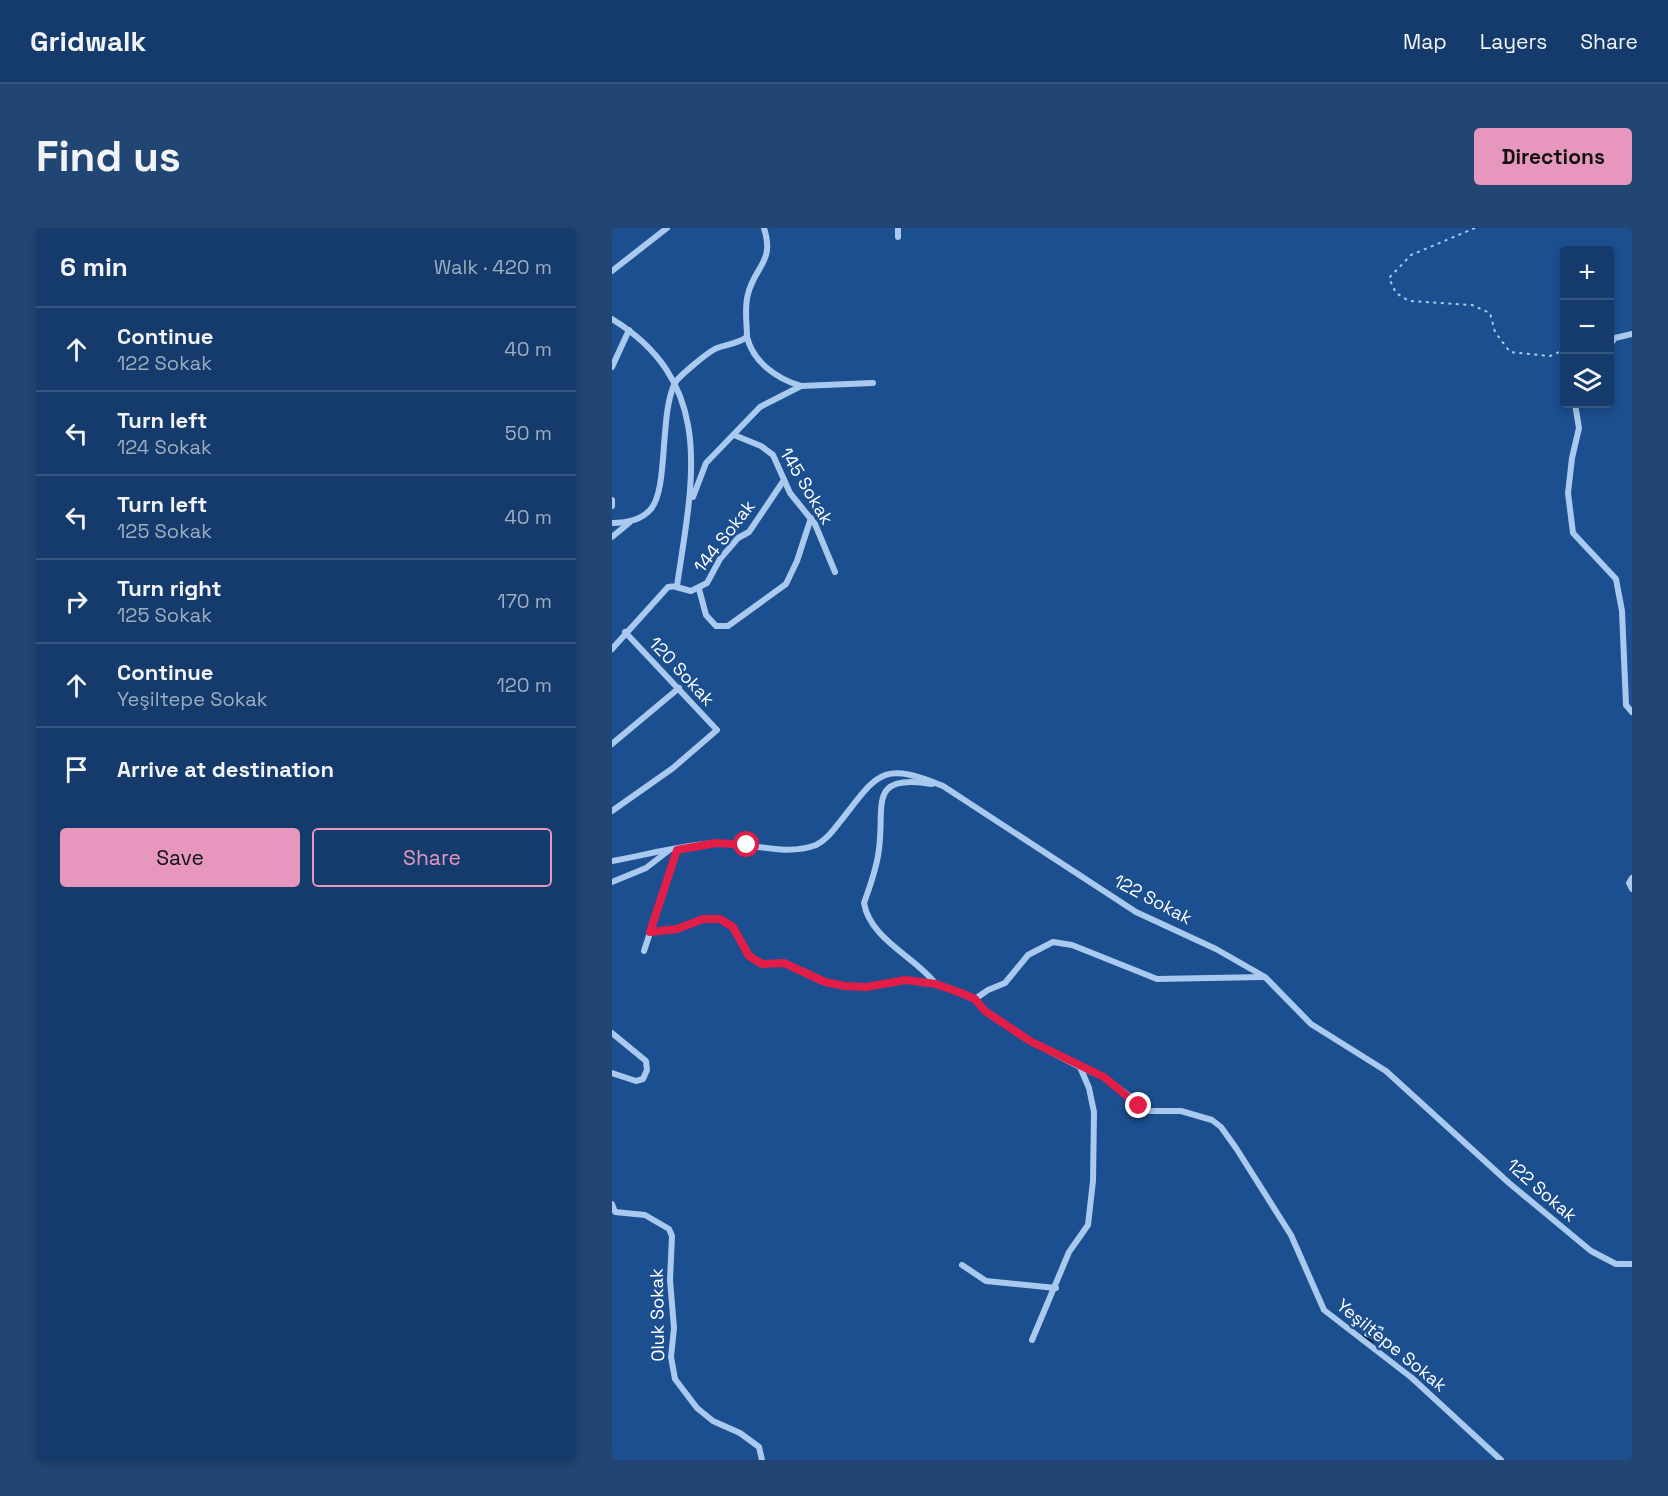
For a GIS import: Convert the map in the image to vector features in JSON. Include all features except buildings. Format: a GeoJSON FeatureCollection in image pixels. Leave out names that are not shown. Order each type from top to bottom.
{"type":"FeatureCollection","features":[{"type":"Feature","properties":{"kind":"street"},"geometry":{"type":"LineString","coordinates":[[612,271],[667,228]]}},
{"type":"Feature","properties":{"kind":"street"},"geometry":{"type":"LineString","coordinates":[[764,228],[769,245],[767,258],[751,283],[747,296],[747,337],[752,350],[768,369],[801,386]]}},
{"type":"Feature","properties":{"kind":"street"},"geometry":{"type":"LineString","coordinates":[[898,228],[898,237]]}},
{"type":"Feature","properties":{"kind":"street"},"geometry":{"type":"LineString","coordinates":[[612,319],[628,330],[675,382],[685,406],[693,463],[685,545],[676,587],[668,587],[612,649]]}},
{"type":"Feature","properties":{"kind":"street"},"geometry":{"type":"LineString","coordinates":[[612,367],[628,330]]}},
{"type":"Feature","properties":{"kind":"street"},"geometry":{"type":"LineString","coordinates":[[1614,339],[1632,334]]}},
{"type":"Feature","properties":{"kind":"street"},"geometry":{"type":"LineString","coordinates":[[612,537],[630,522],[651,510],[654,504],[661,469],[666,409],[675,382],[715,349],[738,343],[747,337]]}},
{"type":"Feature","properties":{"kind":"street"},"geometry":{"type":"LineString","coordinates":[[688,513],[706,463],[734,435],[743,422],[760,407],[801,386],[873,382]]}},
{"type":"Feature","properties":{"kind":"street"},"geometry":{"type":"LineString","coordinates":[[1576,408],[1579,428],[1572,458],[1568,493],[1573,533],[1616,579],[1622,611],[1626,705],[1632,712]]}},
{"type":"Feature","properties":{"kind":"street","name":"145 Sokak"},"geometry":{"type":"LineString","coordinates":[[734,435],[761,446],[773,455],[790,492],[811,518],[836,572]]}},
{"type":"Feature","properties":{"kind":"street","name":"144 Sokak"},"geometry":{"type":"LineString","coordinates":[[676,587],[691,591],[707,583],[731,547],[756,523],[784,480]]}},
{"type":"Feature","properties":{"kind":"street"},"geometry":{"type":"LineString","coordinates":[[612,500],[612,506]]}},
{"type":"Feature","properties":{"kind":"street"},"geometry":{"type":"LineString","coordinates":[[699,589],[706,615],[716,626],[728,626],[749,614],[786,584],[797,561],[811,518]]}},
{"type":"Feature","properties":{"kind":"street"},"geometry":{"type":"LineString","coordinates":[[612,524],[630,522]]}},
{"type":"Feature","properties":{"kind":"street","name":"120 Sokak"},"geometry":{"type":"LineString","coordinates":[[612,811],[673,768],[717,730],[625,632]]}},
{"type":"Feature","properties":{"kind":"street"},"geometry":{"type":"LineString","coordinates":[[612,744],[679,687]]}},
{"type":"Feature","properties":{"kind":"street","name":"122 Sokak"},"geometry":{"type":"LineString","coordinates":[[612,861],[660,849],[668,851],[716,843],[781,849],[807,848],[827,837],[874,782],[886,773],[896,771],[920,776],[943,786],[1136,912],[1216,949],[1264,977],[1311,1024],[1386,1071],[1509,1183],[1591,1251],[1616,1264],[1632,1264]]}},
{"type":"Feature","properties":{"kind":"street"},"geometry":{"type":"LineString","coordinates":[[936,984],[925,971],[875,927],[865,913],[864,903],[879,850],[881,796],[890,787],[900,783],[919,782],[943,786]]}},
{"type":"Feature","properties":{"kind":"street"},"geometry":{"type":"LineString","coordinates":[[644,951],[677,850]]}},
{"type":"Feature","properties":{"kind":"street"},"geometry":{"type":"LineString","coordinates":[[612,882],[646,868],[668,851]]}},
{"type":"Feature","properties":{"kind":"street"},"geometry":{"type":"LineString","coordinates":[[1632,878],[1629,883],[1632,889]]}},
{"type":"Feature","properties":{"kind":"street"},"geometry":{"type":"LineString","coordinates":[[650,932],[677,929],[703,919],[720,919],[733,927],[749,956],[762,964],[784,963],[825,982],[845,986],[866,987],[906,980],[936,984],[975,999],[988,990],[1005,983],[1028,955],[1053,942],[1072,945],[1157,979],[1264,977]]}},
{"type":"Feature","properties":{"kind":"street","name":"Yeşiltepe Sokak"},"geometry":{"type":"LineString","coordinates":[[975,999],[985,1011],[1030,1041],[1104,1077],[1149,1111],[1181,1111],[1202,1115],[1221,1127],[1291,1234],[1324,1310],[1412,1378],[1502,1460]]}},
{"type":"Feature","properties":{"kind":"street"},"geometry":{"type":"LineString","coordinates":[[612,1033],[646,1061],[648,1066],[644,1079],[636,1082],[612,1073]]}},
{"type":"Feature","properties":{"kind":"street"},"geometry":{"type":"LineString","coordinates":[[1032,1340],[1056,1288],[1069,1252],[1088,1225],[1093,1181],[1094,1112],[1089,1088],[1080,1067]]}},
{"type":"Feature","properties":{"kind":"street","name":"Oluk Sokak"},"geometry":{"type":"LineString","coordinates":[[612,1204],[613,1213],[645,1215],[669,1229],[672,1236],[670,1280],[674,1328],[671,1357],[675,1379],[697,1408],[713,1421],[740,1433],[759,1447],[762,1460]]}},
{"type":"Feature","properties":{"kind":"street"},"geometry":{"type":"LineString","coordinates":[[962,1265],[986,1281],[1056,1288]]}},
{"type":"Feature","properties":{"kind":"path"},"geometry":{"type":"LineString","coordinates":[[1475,228],[1411,255],[1389,278],[1396,293],[1409,301],[1472,304],[1490,313],[1495,332],[1510,352],[1550,356],[1560,352]]}},
{"type":"Feature","properties":{"kind":"route"},"geometry":{"type":"LineString","coordinates":[[747,845],[716,843],[677,850],[650,932],[677,929],[703,919],[720,919],[733,927],[749,956],[762,964],[784,963],[825,982],[845,986],[866,987],[906,980],[936,984],[975,999],[985,1011],[1030,1041],[1104,1077],[1139,1106]]}}]}
